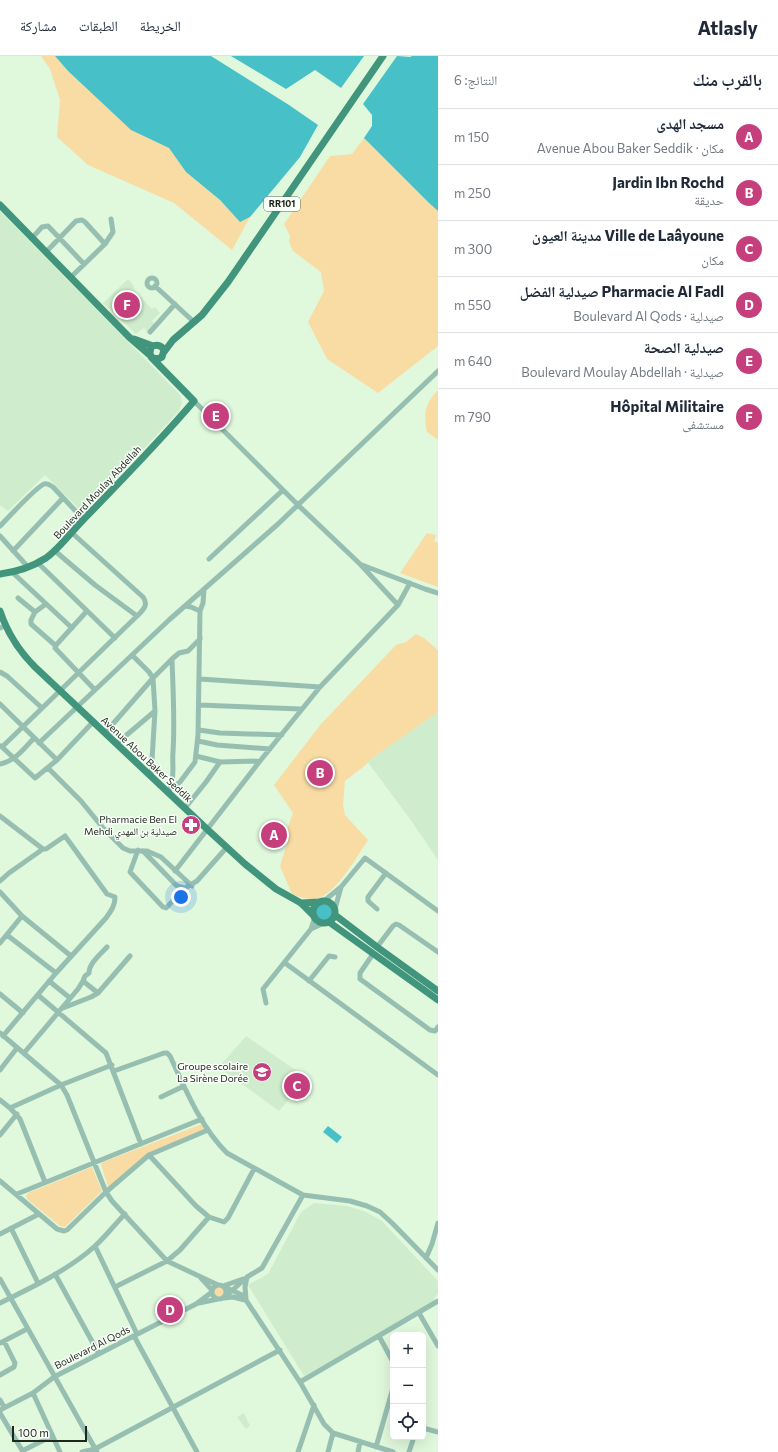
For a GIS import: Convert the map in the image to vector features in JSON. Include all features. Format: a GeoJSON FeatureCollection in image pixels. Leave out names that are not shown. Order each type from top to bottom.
{"type":"FeatureCollection","features":[{"type":"Feature","properties":{"kind":"main road","name":"RR101"},"geometry":{"type":"LineString","coordinates":[[164,353],[173,340],[194,322],[210,305],[228,282],[383,56]]}},
{"type":"Feature","properties":{"kind":"main road"},"geometry":{"type":"LineString","coordinates":[[0,205],[194,402]]}},
{"type":"Feature","properties":{"kind":"main road"},"geometry":{"type":"LineString","coordinates":[[129,337],[161,347],[164,353],[167,374]]}},
{"type":"Feature","properties":{"kind":"main road","name":"RR101"},"geometry":{"type":"LineString","coordinates":[[154,346],[173,340]]}},
{"type":"Feature","properties":{"kind":"main road"},"geometry":{"type":"LineString","coordinates":[[152,358],[150,351],[154,346]]}},
{"type":"Feature","properties":{"kind":"main road"},"geometry":{"type":"LineString","coordinates":[[152,358],[160,358],[164,353]]}},
{"type":"Feature","properties":{"kind":"main road","name":"Boulevard Moulay Abdellah"},"geometry":{"type":"LineString","coordinates":[[0,574],[12,572],[38,563],[55,551],[83,519],[194,402]]}},
{"type":"Feature","properties":{"kind":"main road","name":"Avenue Abou Baker Seddik"},"geometry":{"type":"LineString","coordinates":[[0,611],[3,627],[26,658],[116,744],[151,776],[169,790],[185,808],[227,847],[269,883],[301,903],[315,916]]}},
{"type":"Feature","properties":{"kind":"main road"},"geometry":{"type":"LineString","coordinates":[[322,901],[315,906],[315,916],[320,922],[328,922],[375,950],[438,991]]}},
{"type":"Feature","properties":{"kind":"main road"},"geometry":{"type":"LineString","coordinates":[[301,903],[322,901],[330,902],[335,912],[375,950],[438,1000]]}},
{"type":"Feature","properties":{"kind":"main road"},"geometry":{"type":"LineString","coordinates":[[328,922],[335,912]]}},
{"type":"Feature","properties":{"kind":"street"},"geometry":{"type":"LineString","coordinates":[[70,277],[105,244],[113,232],[111,219]]}},
{"type":"Feature","properties":{"kind":"street"},"geometry":{"type":"LineString","coordinates":[[46,252],[76,221],[82,220],[105,244]]}},
{"type":"Feature","properties":{"kind":"street"},"geometry":{"type":"LineString","coordinates":[[32,238],[42,227],[46,226],[60,237],[84,264]]}},
{"type":"Feature","properties":{"kind":"street"},"geometry":{"type":"LineString","coordinates":[[155,286],[194,322]]}},
{"type":"Feature","properties":{"kind":"street"},"geometry":{"type":"LineString","coordinates":[[150,332],[175,304]]}},
{"type":"Feature","properties":{"kind":"street"},"geometry":{"type":"LineString","coordinates":[[39,743],[185,606],[298,505],[438,371]]}},
{"type":"Feature","properties":{"kind":"street"},"geometry":{"type":"LineString","coordinates":[[194,402],[360,564],[398,605]]}},
{"type":"Feature","properties":{"kind":"street"},"geometry":{"type":"LineString","coordinates":[[0,526],[42,485],[47,484],[51,485],[83,519]]}},
{"type":"Feature","properties":{"kind":"street"},"geometry":{"type":"LineString","coordinates":[[209,559],[283,490]]}},
{"type":"Feature","properties":{"kind":"street"},"geometry":{"type":"LineString","coordinates":[[13,551],[63,498]]}},
{"type":"Feature","properties":{"kind":"street"},"geometry":{"type":"LineString","coordinates":[[71,532],[143,597],[146,601],[146,606],[24,727],[1,746],[35,778],[57,760],[93,722]]}},
{"type":"Feature","properties":{"kind":"street"},"geometry":{"type":"LineString","coordinates":[[0,536],[28,567]]}},
{"type":"Feature","properties":{"kind":"street"},"geometry":{"type":"LineString","coordinates":[[55,551],[137,616]]}},
{"type":"Feature","properties":{"kind":"street"},"geometry":{"type":"LineString","coordinates":[[38,563],[115,638]]}},
{"type":"Feature","properties":{"kind":"street"},"geometry":{"type":"LineString","coordinates":[[360,564],[438,593]]}},
{"type":"Feature","properties":{"kind":"street"},"geometry":{"type":"LineString","coordinates":[[12,572],[72,628]]}},
{"type":"Feature","properties":{"kind":"street"},"geometry":{"type":"LineString","coordinates":[[175,871],[260,761],[320,687],[398,605],[410,583]]}},
{"type":"Feature","properties":{"kind":"street"},"geometry":{"type":"LineString","coordinates":[[169,790],[180,782],[195,762],[198,741],[201,632],[200,611],[203,604],[204,589]]}},
{"type":"Feature","properties":{"kind":"street"},"geometry":{"type":"LineString","coordinates":[[18,598],[35,612]]}},
{"type":"Feature","properties":{"kind":"street"},"geometry":{"type":"LineString","coordinates":[[46,604],[35,612],[31,620],[32,624],[56,646],[56,650],[96,690]]}},
{"type":"Feature","properties":{"kind":"street"},"geometry":{"type":"LineString","coordinates":[[185,606],[200,611]]}},
{"type":"Feature","properties":{"kind":"street"},"geometry":{"type":"LineString","coordinates":[[56,646],[87,611]]}},
{"type":"Feature","properties":{"kind":"street"},"geometry":{"type":"LineString","coordinates":[[105,733],[153,678],[172,659],[179,653],[188,651],[200,639],[201,632]]}},
{"type":"Feature","properties":{"kind":"street"},"geometry":{"type":"LineString","coordinates":[[133,656],[153,678],[155,711],[151,776]]}},
{"type":"Feature","properties":{"kind":"street"},"geometry":{"type":"LineString","coordinates":[[169,790],[173,782],[174,759],[172,659]]}},
{"type":"Feature","properties":{"kind":"street"},"geometry":{"type":"LineString","coordinates":[[0,672],[7,676],[42,708]]}},
{"type":"Feature","properties":{"kind":"street"},"geometry":{"type":"LineString","coordinates":[[200,680],[320,687]]}},
{"type":"Feature","properties":{"kind":"street"},"geometry":{"type":"LineString","coordinates":[[0,704],[57,760]]}},
{"type":"Feature","properties":{"kind":"street"},"geometry":{"type":"LineString","coordinates":[[199,705],[301,710]]}},
{"type":"Feature","properties":{"kind":"street"},"geometry":{"type":"LineString","coordinates":[[116,744],[155,711]]}},
{"type":"Feature","properties":{"kind":"street"},"geometry":{"type":"LineString","coordinates":[[198,730],[220,733],[282,735]]}},
{"type":"Feature","properties":{"kind":"street"},"geometry":{"type":"LineString","coordinates":[[0,764],[14,758],[34,738]]}},
{"type":"Feature","properties":{"kind":"street"},"geometry":{"type":"LineString","coordinates":[[198,741],[217,745],[270,749]]}},
{"type":"Feature","properties":{"kind":"street"},"geometry":{"type":"LineString","coordinates":[[196,756],[220,762],[260,761]]}},
{"type":"Feature","properties":{"kind":"street"},"geometry":{"type":"LineString","coordinates":[[185,808],[220,762]]}},
{"type":"Feature","properties":{"kind":"street"},"geometry":{"type":"LineString","coordinates":[[48,768],[123,848],[130,851],[140,850],[151,852],[161,857],[192,886]]}},
{"type":"Feature","properties":{"kind":"street"},"geometry":{"type":"LineString","coordinates":[[0,816],[43,849]]}},
{"type":"Feature","properties":{"kind":"street"},"geometry":{"type":"LineString","coordinates":[[0,881],[43,849],[46,849],[65,836],[107,894],[115,897],[114,906],[108,914],[23,1013],[2,1034],[61,1084],[67,1095],[106,1192],[112,1201],[168,1261],[242,1295],[280,1350],[324,1424],[333,1433],[393,1452]]}},
{"type":"Feature","properties":{"kind":"street"},"geometry":{"type":"LineString","coordinates":[[140,850],[130,872],[163,907],[166,908],[185,888],[192,886],[227,847]]}},
{"type":"Feature","properties":{"kind":"street"},"geometry":{"type":"LineString","coordinates":[[140,850],[178,886],[185,888]]}},
{"type":"Feature","properties":{"kind":"street"},"geometry":{"type":"LineString","coordinates":[[322,901],[341,886],[365,858],[438,911]]}},
{"type":"Feature","properties":{"kind":"street"},"geometry":{"type":"LineString","coordinates":[[377,909],[368,901],[368,897],[386,873]]}},
{"type":"Feature","properties":{"kind":"street"},"geometry":{"type":"LineString","coordinates":[[335,912],[341,886]]}},
{"type":"Feature","properties":{"kind":"street"},"geometry":{"type":"LineString","coordinates":[[0,892],[22,916],[71,956]]}},
{"type":"Feature","properties":{"kind":"street"},"geometry":{"type":"LineString","coordinates":[[0,943],[22,916]]}},
{"type":"Feature","properties":{"kind":"street"},"geometry":{"type":"LineString","coordinates":[[266,1003],[263,989],[311,929],[315,916]]}},
{"type":"Feature","properties":{"kind":"street"},"geometry":{"type":"LineString","coordinates":[[311,929],[328,922]]}},
{"type":"Feature","properties":{"kind":"street"},"geometry":{"type":"LineString","coordinates":[[438,952],[396,924],[375,950],[360,973],[360,979],[430,1030],[435,1031],[438,1027]]}},
{"type":"Feature","properties":{"kind":"street"},"geometry":{"type":"LineString","coordinates":[[7,935],[56,973]]}},
{"type":"Feature","properties":{"kind":"street"},"geometry":{"type":"LineString","coordinates":[[24,1053],[78,989],[89,972],[91,965],[107,947]]}},
{"type":"Feature","properties":{"kind":"street"},"geometry":{"type":"LineString","coordinates":[[62,1008],[91,997],[98,992],[130,956]]}},
{"type":"Feature","properties":{"kind":"street"},"geometry":{"type":"LineString","coordinates":[[309,981],[329,956],[335,957]]}},
{"type":"Feature","properties":{"kind":"street"},"geometry":{"type":"LineString","coordinates":[[285,963],[438,1075]]}},
{"type":"Feature","properties":{"kind":"street"},"geometry":{"type":"LineString","coordinates":[[49,981],[70,998]]}},
{"type":"Feature","properties":{"kind":"street"},"geometry":{"type":"LineString","coordinates":[[82,981],[98,992]]}},
{"type":"Feature","properties":{"kind":"street"},"geometry":{"type":"LineString","coordinates":[[0,994],[23,1013]]}},
{"type":"Feature","properties":{"kind":"street"},"geometry":{"type":"LineString","coordinates":[[38,995],[102,1049],[109,1057],[141,1144]]}},
{"type":"Feature","properties":{"kind":"street"},"geometry":{"type":"LineString","coordinates":[[0,1070],[18,1048]]}},
{"type":"Feature","properties":{"kind":"street"},"geometry":{"type":"LineString","coordinates":[[114,1071],[167,1053],[170,1056],[184,1086],[208,1130],[220,1147],[227,1153],[303,1195],[350,1201],[380,1212],[438,1270]]}},
{"type":"Feature","properties":{"kind":"street"},"geometry":{"type":"LineString","coordinates":[[10,1108],[61,1084],[112,1065]]}},
{"type":"Feature","properties":{"kind":"street"},"geometry":{"type":"LineString","coordinates":[[162,1097],[184,1086]]}},
{"type":"Feature","properties":{"kind":"street"},"geometry":{"type":"LineString","coordinates":[[0,1100],[16,1114],[25,1128],[45,1182]]}},
{"type":"Feature","properties":{"kind":"street"},"geometry":{"type":"LineString","coordinates":[[0,1135],[16,1114]]}},
{"type":"Feature","properties":{"kind":"street"},"geometry":{"type":"LineString","coordinates":[[17,1194],[202,1119]]}},
{"type":"Feature","properties":{"kind":"street"},"geometry":{"type":"LineString","coordinates":[[0,1181],[58,1230],[65,1231],[106,1192],[149,1155],[208,1130]]}},
{"type":"Feature","properties":{"kind":"street"},"geometry":{"type":"LineString","coordinates":[[149,1155],[196,1206],[209,1217],[221,1222],[226,1220],[254,1169]]}},
{"type":"Feature","properties":{"kind":"street"},"geometry":{"type":"LineString","coordinates":[[196,1304],[215,1287],[247,1277],[259,1270],[265,1263],[303,1195]]}},
{"type":"Feature","properties":{"kind":"street"},"geometry":{"type":"LineString","coordinates":[[0,1234],[39,1214]]}},
{"type":"Feature","properties":{"kind":"street"},"geometry":{"type":"LineString","coordinates":[[0,1303],[55,1274],[95,1246],[125,1214]]}},
{"type":"Feature","properties":{"kind":"street"},"geometry":{"type":"LineString","coordinates":[[115,1287],[168,1261],[180,1250],[209,1217]]}},
{"type":"Feature","properties":{"kind":"street"},"geometry":{"type":"LineString","coordinates":[[426,1258],[438,1223]]}},
{"type":"Feature","properties":{"kind":"street"},"geometry":{"type":"LineString","coordinates":[[11,1228],[38,1283]]}},
{"type":"Feature","properties":{"kind":"street"},"geometry":{"type":"LineString","coordinates":[[95,1246],[136,1335],[197,1452]]}},
{"type":"Feature","properties":{"kind":"street"},"geometry":{"type":"LineString","coordinates":[[55,1274],[99,1354]]}},
{"type":"Feature","properties":{"kind":"street"},"geometry":{"type":"LineString","coordinates":[[199,1276],[212,1291],[214,1296],[222,1298]]}},
{"type":"Feature","properties":{"kind":"street"},"geometry":{"type":"LineString","coordinates":[[222,1298],[247,1277]]}},
{"type":"Feature","properties":{"kind":"street"},"geometry":{"type":"LineString","coordinates":[[246,1300],[245,1282],[247,1277]]}},
{"type":"Feature","properties":{"kind":"street"},"geometry":{"type":"LineString","coordinates":[[0,1279],[96,1450]]}},
{"type":"Feature","properties":{"kind":"street"},"geometry":{"type":"LineString","coordinates":[[222,1286],[227,1292],[222,1298]]}},
{"type":"Feature","properties":{"kind":"street"},"geometry":{"type":"LineString","coordinates":[[196,1304],[233,1297],[246,1300]]}},
{"type":"Feature","properties":{"kind":"street"},"geometry":{"type":"LineString","coordinates":[[300,1382],[438,1301]]}},
{"type":"Feature","properties":{"kind":"street","name":"Boulevard Al Qods"},"geometry":{"type":"LineString","coordinates":[[1,1410],[33,1394],[54,1377],[196,1304]]}},
{"type":"Feature","properties":{"kind":"street"},"geometry":{"type":"LineString","coordinates":[[419,1313],[438,1346]]}},
{"type":"Feature","properties":{"kind":"street"},"geometry":{"type":"LineString","coordinates":[[0,1375],[14,1367],[16,1363],[2,1342],[27,1329]]}},
{"type":"Feature","properties":{"kind":"street"},"geometry":{"type":"LineString","coordinates":[[379,1336],[390,1356]]}},
{"type":"Feature","properties":{"kind":"street"},"geometry":{"type":"LineString","coordinates":[[82,1452],[96,1450],[173,1406],[280,1350]]}},
{"type":"Feature","properties":{"kind":"street"},"geometry":{"type":"LineString","coordinates":[[33,1394],[60,1452]]}},
{"type":"Feature","properties":{"kind":"street"},"geometry":{"type":"LineString","coordinates":[[376,1447],[390,1398]]}},
{"type":"Feature","properties":{"kind":"street"},"geometry":{"type":"LineString","coordinates":[[0,1400],[1,1410],[23,1452],[52,1436]]}},
{"type":"Feature","properties":{"kind":"street"},"geometry":{"type":"LineString","coordinates":[[298,1452],[314,1405]]}},
{"type":"Feature","properties":{"kind":"street"},"geometry":{"type":"LineString","coordinates":[[426,1429],[438,1432]]}},
{"type":"Feature","properties":{"kind":"street"},"geometry":{"type":"LineString","coordinates":[[328,1452],[333,1433]]}},
{"type":"Feature","properties":{"kind":"street"},"geometry":{"type":"LineString","coordinates":[[409,1452],[413,1440]]}},
{"type":"Feature","properties":{"kind":"street"},"geometry":{"type":"LineString","coordinates":[[358,1452],[360,1442]]}},
{"type":"Feature","properties":{"kind":"shaded area"},"geometry":{"type":"Polygon","coordinates":[[[41,56],[55,56],[68,71],[131,130],[169,148],[186,172],[220,200],[239,221],[250,217],[232,250],[174,203],[88,165],[57,137],[60,100],[50,69],[41,56]]]}},
{"type":"Feature","properties":{"kind":"shaded area"},"geometry":{"type":"Polygon","coordinates":[[[364,138],[438,211],[438,346],[378,393],[327,359],[308,322],[324,291],[321,272],[293,251],[289,242],[290,236],[284,224],[330,156],[352,154],[364,138]]]}},
{"type":"Feature","properties":{"kind":"shaded area"},"geometry":{"type":"Polygon","coordinates":[[[0,211],[180,395],[182,402],[179,411],[88,509],[82,512],[45,475],[8,511],[0,505],[0,211]]]}},
{"type":"Feature","properties":{"kind":"shaded area"},"geometry":{"type":"Polygon","coordinates":[[[128,279],[134,286],[133,289],[152,309],[155,307],[160,313],[152,321],[156,325],[149,334],[144,328],[136,334],[103,303],[128,279]]]}},
{"type":"Feature","properties":{"kind":"shaded area"},"geometry":{"type":"Polygon","coordinates":[[[438,390],[438,440],[427,432],[425,414],[430,400],[438,390]]]}},
{"type":"Feature","properties":{"kind":"shaded area"},"geometry":{"type":"Polygon","coordinates":[[[427,533],[436,535],[434,541],[438,543],[438,587],[400,573],[427,533]]]}},
{"type":"Feature","properties":{"kind":"shaded area"},"geometry":{"type":"Polygon","coordinates":[[[416,634],[424,638],[438,650],[438,712],[368,761],[367,764],[345,781],[343,805],[345,815],[368,840],[344,876],[336,886],[327,893],[319,898],[311,899],[292,894],[280,866],[288,841],[287,829],[293,813],[274,785],[321,724],[396,645],[406,642],[416,634]]]}},
{"type":"Feature","properties":{"kind":"shaded area"},"geometry":{"type":"Polygon","coordinates":[[[438,703],[438,860],[364,757],[438,703]]]}},
{"type":"Feature","properties":{"kind":"shaded area","name":"Groupe scolaire La Sirène Dorée"},"geometry":{"type":"Polygon","coordinates":[[[246,1036],[307,1078],[279,1111],[219,1067],[246,1036]]]}},
{"type":"Feature","properties":{"kind":"shaded area"},"geometry":{"type":"Polygon","coordinates":[[[202,1124],[204,1125],[204,1129],[202,1131],[149,1153],[110,1187],[108,1187],[101,1164],[103,1162],[202,1124]]]}},
{"type":"Feature","properties":{"kind":"shaded area"},"geometry":{"type":"Polygon","coordinates":[[[92,1167],[102,1191],[65,1227],[60,1226],[27,1199],[26,1196],[28,1193],[92,1167]]]}},
{"type":"Feature","properties":{"kind":"shaded area"},"geometry":{"type":"Polygon","coordinates":[[[314,1203],[347,1206],[366,1212],[382,1221],[438,1281],[438,1293],[432,1303],[304,1376],[248,1285],[268,1274],[301,1212],[314,1203]]]}},
{"type":"Feature","properties":{"kind":"shaded area"},"geometry":{"type":"Polygon","coordinates":[[[217,1287],[221,1287],[223,1288],[223,1296],[217,1297],[214,1294],[214,1290],[217,1287]]]}},
{"type":"Feature","properties":{"kind":"shaded area"},"geometry":{"type":"Polygon","coordinates":[[[244,1413],[250,1426],[246,1429],[237,1417],[244,1413]]]}},
{"type":"Feature","properties":{"kind":"water"},"geometry":{"type":"Polygon","coordinates":[[[55,56],[211,56],[318,125],[300,157],[250,217],[240,222],[220,200],[186,172],[169,148],[131,130],[68,71],[55,56]]]}},
{"type":"Feature","properties":{"kind":"water"},"geometry":{"type":"Polygon","coordinates":[[[231,56],[364,56],[341,88],[315,70],[286,89],[231,56]]]}},
{"type":"Feature","properties":{"kind":"water"},"geometry":{"type":"Polygon","coordinates":[[[397,56],[438,56],[438,211],[364,138],[372,126],[372,115],[363,104],[397,56]]]}},
{"type":"Feature","properties":{"kind":"water"},"geometry":{"type":"Polygon","coordinates":[[[324,904],[330,906],[332,912],[330,918],[324,920],[318,918],[316,912],[318,906],[324,904]]]}},
{"type":"Feature","properties":{"kind":"water"},"geometry":{"type":"Polygon","coordinates":[[[328,1126],[342,1137],[337,1143],[323,1132],[328,1126]]]}},
{"type":"Feature","properties":{"kind":"place","name":"Hôpital Militaire"},"geometry":{"type":"Point","coordinates":[127,305]}},
{"type":"Feature","properties":{"kind":"place","name":"صيدلية الصحة"},"geometry":{"type":"Point","coordinates":[216,416]}},
{"type":"Feature","properties":{"kind":"place","name":"Jardin Ibn Rochd"},"geometry":{"type":"Point","coordinates":[320,773]}},
{"type":"Feature","properties":{"kind":"place","name":"Pharmacie Ben El Mehdi صيدلية بن المهدي"},"geometry":{"type":"Point","coordinates":[191,825]}},
{"type":"Feature","properties":{"kind":"place","name":"مسجد الهدى"},"geometry":{"type":"Point","coordinates":[274,835]}},
{"type":"Feature","properties":{"kind":"place","name":"Groupe scolaire La Sirène Dorée"},"geometry":{"type":"Point","coordinates":[262,1072]}},
{"type":"Feature","properties":{"kind":"place","name":"Ville de Laâyoune مدينة العيون"},"geometry":{"type":"Point","coordinates":[297,1086]}},
{"type":"Feature","properties":{"kind":"place","name":"Pharmacie Al Fadl صيدلية الفضل"},"geometry":{"type":"Point","coordinates":[170,1310]}}]}
